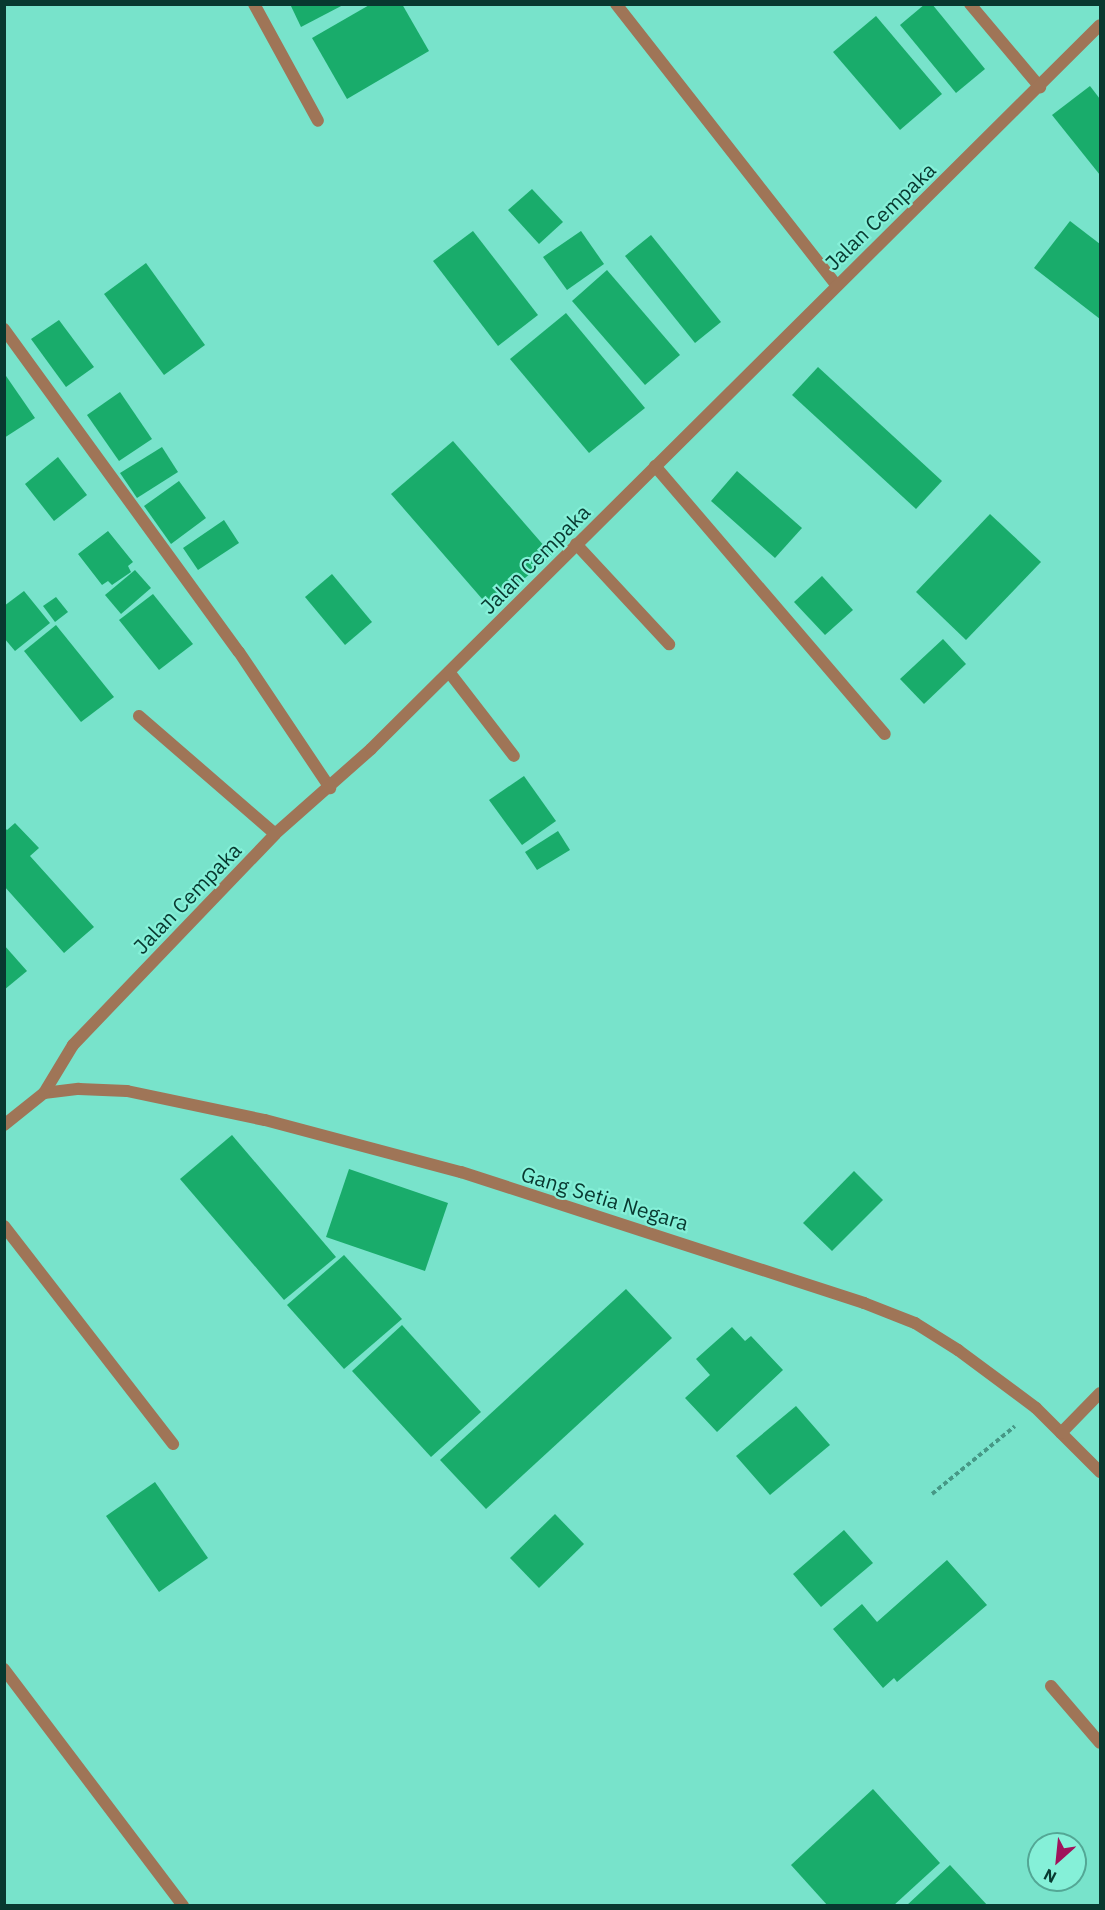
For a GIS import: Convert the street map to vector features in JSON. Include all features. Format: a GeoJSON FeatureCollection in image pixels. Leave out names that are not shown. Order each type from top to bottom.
{"type":"FeatureCollection","features":[{"type":"Feature","properties":{"kind":"street"},"geometry":{"type":"LineString","coordinates":[[254,4],[318,121]]}},
{"type":"Feature","properties":{"kind":"street"},"geometry":{"type":"LineString","coordinates":[[616,4],[837,285]]}},
{"type":"Feature","properties":{"kind":"street"},"geometry":{"type":"LineString","coordinates":[[970,4],[1040,87]]}},
{"type":"Feature","properties":{"kind":"street","name":"Jalan Cempaka"},"geometry":{"type":"LineString","coordinates":[[4,1125],[44,1093],[73,1045],[275,834],[330,788],[1101,26]]}},
{"type":"Feature","properties":{"kind":"street"},"geometry":{"type":"LineString","coordinates":[[4,329],[239,652],[330,788]]}},
{"type":"Feature","properties":{"kind":"street"},"geometry":{"type":"LineString","coordinates":[[655,466],[691,503],[885,734]]}},
{"type":"Feature","properties":{"kind":"street"},"geometry":{"type":"LineString","coordinates":[[576,544],[669,644]]}},
{"type":"Feature","properties":{"kind":"street"},"geometry":{"type":"LineString","coordinates":[[448,672],[513,756]]}},
{"type":"Feature","properties":{"kind":"street"},"geometry":{"type":"LineString","coordinates":[[139,716],[275,834]]}},
{"type":"Feature","properties":{"kind":"street","name":"Gang Setia Negara"},"geometry":{"type":"LineString","coordinates":[[44,1093],[79,1089],[127,1091],[194,1102],[461,1172],[688,1244],[915,1323],[1036,1408],[1101,1472]]}},
{"type":"Feature","properties":{"kind":"street"},"geometry":{"type":"LineString","coordinates":[[4,1226],[173,1444]]}},
{"type":"Feature","properties":{"kind":"street"},"geometry":{"type":"LineString","coordinates":[[1061,1433],[1101,1393]]}},
{"type":"Feature","properties":{"kind":"street"},"geometry":{"type":"LineString","coordinates":[[4,1669],[183,1905]]}},
{"type":"Feature","properties":{"kind":"street"},"geometry":{"type":"LineString","coordinates":[[1051,1686],[1101,1743]]}},
{"type":"Feature","properties":{"kind":"path"},"geometry":{"type":"LineString","coordinates":[[932,1494],[1036,1408]]}},
{"type":"Feature","properties":{"kind":"building"},"geometry":{"type":"Polygon","coordinates":[[[290,4],[345,4],[301,27],[290,4]]]}},
{"type":"Feature","properties":{"kind":"building"},"geometry":{"type":"Polygon","coordinates":[[[371,4],[402,4],[429,51],[347,99],[312,38],[371,4]]]}},
{"type":"Feature","properties":{"kind":"building"},"geometry":{"type":"Polygon","coordinates":[[[925,4],[932,4],[985,69],[956,93],[900,25],[925,4]]]}},
{"type":"Feature","properties":{"kind":"building"},"geometry":{"type":"Polygon","coordinates":[[[876,16],[942,94],[900,130],[833,52],[876,16]]]}},
{"type":"Feature","properties":{"kind":"building"},"geometry":{"type":"Polygon","coordinates":[[[1090,86],[1100,99],[1100,175],[1052,115],[1090,86]]]}},
{"type":"Feature","properties":{"kind":"building"},"geometry":{"type":"Polygon","coordinates":[[[532,189],[563,222],[539,244],[508,210],[532,189]]]}},
{"type":"Feature","properties":{"kind":"building"},"geometry":{"type":"Polygon","coordinates":[[[1070,221],[1100,244],[1100,319],[1034,268],[1070,221]]]}},
{"type":"Feature","properties":{"kind":"building"},"geometry":{"type":"Polygon","coordinates":[[[473,231],[538,315],[498,346],[433,261],[473,231]]]}},
{"type":"Feature","properties":{"kind":"building"},"geometry":{"type":"Polygon","coordinates":[[[581,231],[604,264],[567,290],[543,257],[581,231]]]}},
{"type":"Feature","properties":{"kind":"building"},"geometry":{"type":"Polygon","coordinates":[[[651,235],[721,322],[695,343],[625,256],[651,235]]]}},
{"type":"Feature","properties":{"kind":"building"},"geometry":{"type":"Polygon","coordinates":[[[146,263],[205,345],[164,375],[104,294],[146,263]]]}},
{"type":"Feature","properties":{"kind":"building"},"geometry":{"type":"Polygon","coordinates":[[[607,270],[680,355],[645,385],[572,301],[607,270]]]}},
{"type":"Feature","properties":{"kind":"building"},"geometry":{"type":"Polygon","coordinates":[[[566,313],[645,408],[589,453],[510,359],[566,313]]]}},
{"type":"Feature","properties":{"kind":"building"},"geometry":{"type":"Polygon","coordinates":[[[59,320],[94,367],[66,387],[31,339],[59,320]]]}},
{"type":"Feature","properties":{"kind":"building"},"geometry":{"type":"Polygon","coordinates":[[[818,367],[942,481],[916,509],[792,395],[818,367]]]}},
{"type":"Feature","properties":{"kind":"building"},"geometry":{"type":"Polygon","coordinates":[[[4,373],[35,418],[4,438],[4,373]]]}},
{"type":"Feature","properties":{"kind":"building"},"geometry":{"type":"Polygon","coordinates":[[[120,392],[152,439],[119,461],[87,415],[120,392]]]}},
{"type":"Feature","properties":{"kind":"building"},"geometry":{"type":"Polygon","coordinates":[[[453,441],[552,555],[490,608],[391,494],[453,441]]]}},
{"type":"Feature","properties":{"kind":"building"},"geometry":{"type":"Polygon","coordinates":[[[162,447],[178,472],[137,498],[120,473],[162,447]]]}},
{"type":"Feature","properties":{"kind":"building"},"geometry":{"type":"Polygon","coordinates":[[[58,457],[87,495],[54,521],[25,484],[58,457]]]}},
{"type":"Feature","properties":{"kind":"building"},"geometry":{"type":"Polygon","coordinates":[[[737,471],[802,528],[775,558],[711,501],[737,471]]]}},
{"type":"Feature","properties":{"kind":"building"},"geometry":{"type":"Polygon","coordinates":[[[179,481],[206,518],[171,544],[144,506],[179,481]]]}},
{"type":"Feature","properties":{"kind":"building"},"geometry":{"type":"Polygon","coordinates":[[[990,514],[1041,562],[966,640],[916,592],[990,514]]]}},
{"type":"Feature","properties":{"kind":"building"},"geometry":{"type":"Polygon","coordinates":[[[224,520],[239,543],[198,570],[183,548],[224,520]]]}},
{"type":"Feature","properties":{"kind":"building"},"geometry":{"type":"Polygon","coordinates":[[[108,531],[133,562],[128,566],[131,572],[112,585],[108,581],[102,585],[78,554],[108,531]]]}},
{"type":"Feature","properties":{"kind":"building"},"geometry":{"type":"Polygon","coordinates":[[[135,570],[151,588],[121,614],[105,595],[135,570]]]}},
{"type":"Feature","properties":{"kind":"building"},"geometry":{"type":"Polygon","coordinates":[[[332,574],[372,622],[345,645],[305,597],[332,574]]]}},
{"type":"Feature","properties":{"kind":"building"},"geometry":{"type":"Polygon","coordinates":[[[822,576],[853,610],[825,635],[794,602],[822,576]]]}},
{"type":"Feature","properties":{"kind":"building"},"geometry":{"type":"Polygon","coordinates":[[[24,591],[50,623],[15,651],[4,638],[4,606],[24,591]]]}},
{"type":"Feature","properties":{"kind":"building"},"geometry":{"type":"Polygon","coordinates":[[[153,594],[193,644],[159,670],[119,620],[153,594]]]}},
{"type":"Feature","properties":{"kind":"building"},"geometry":{"type":"Polygon","coordinates":[[[56,597],[68,612],[55,622],[43,606],[56,597]]]}},
{"type":"Feature","properties":{"kind":"building"},"geometry":{"type":"Polygon","coordinates":[[[56,625],[114,697],[81,722],[24,651],[56,625]]]}},
{"type":"Feature","properties":{"kind":"building"},"geometry":{"type":"Polygon","coordinates":[[[943,639],[966,664],[924,704],[900,679],[943,639]]]}},
{"type":"Feature","properties":{"kind":"building"},"geometry":{"type":"Polygon","coordinates":[[[524,776],[556,821],[522,845],[489,800],[524,776]]]}},
{"type":"Feature","properties":{"kind":"building"},"geometry":{"type":"Polygon","coordinates":[[[15,823],[39,848],[30,856],[94,927],[64,953],[4,886],[4,827],[7,830],[15,823]]]}},
{"type":"Feature","properties":{"kind":"building"},"geometry":{"type":"Polygon","coordinates":[[[558,831],[570,850],[537,870],[525,852],[558,831]]]}},
{"type":"Feature","properties":{"kind":"building"},"geometry":{"type":"Polygon","coordinates":[[[4,945],[27,971],[4,990],[4,945]]]}},
{"type":"Feature","properties":{"kind":"building"},"geometry":{"type":"Polygon","coordinates":[[[232,1135],[336,1257],[284,1300],[180,1179],[232,1135]]]}},
{"type":"Feature","properties":{"kind":"building"},"geometry":{"type":"Polygon","coordinates":[[[349,1169],[448,1203],[425,1271],[326,1237],[349,1169]]]}},
{"type":"Feature","properties":{"kind":"building"},"geometry":{"type":"Polygon","coordinates":[[[854,1171],[883,1200],[832,1251],[803,1223],[854,1171]]]}},
{"type":"Feature","properties":{"kind":"building"},"geometry":{"type":"Polygon","coordinates":[[[344,1255],[402,1319],[344,1369],[287,1305],[344,1255]]]}},
{"type":"Feature","properties":{"kind":"building"},"geometry":{"type":"Polygon","coordinates":[[[626,1289],[672,1338],[486,1509],[440,1460],[626,1289]]]}},
{"type":"Feature","properties":{"kind":"building"},"geometry":{"type":"Polygon","coordinates":[[[402,1325],[481,1412],[431,1457],[352,1371],[402,1325]]]}},
{"type":"Feature","properties":{"kind":"building"},"geometry":{"type":"Polygon","coordinates":[[[732,1327],[745,1341],[751,1336],[783,1370],[717,1432],[685,1398],[710,1375],[696,1359],[732,1327]]]}},
{"type":"Feature","properties":{"kind":"building"},"geometry":{"type":"Polygon","coordinates":[[[796,1406],[830,1445],[770,1495],[736,1456],[796,1406]]]}},
{"type":"Feature","properties":{"kind":"building"},"geometry":{"type":"Polygon","coordinates":[[[155,1482],[208,1558],[159,1592],[106,1516],[155,1482]]]}},
{"type":"Feature","properties":{"kind":"building"},"geometry":{"type":"Polygon","coordinates":[[[555,1514],[584,1544],[539,1588],[510,1558],[555,1514]]]}},
{"type":"Feature","properties":{"kind":"building"},"geometry":{"type":"Polygon","coordinates":[[[844,1530],[873,1563],[821,1607],[793,1574],[844,1530]]]}},
{"type":"Feature","properties":{"kind":"building"},"geometry":{"type":"Polygon","coordinates":[[[947,1560],[987,1605],[897,1682],[894,1678],[883,1688],[833,1629],[862,1604],[877,1622],[947,1560]]]}},
{"type":"Feature","properties":{"kind":"building"},"geometry":{"type":"Polygon","coordinates":[[[873,1789],[940,1863],[893,1906],[828,1906],[791,1865],[873,1789]]]}},
{"type":"Feature","properties":{"kind":"building"},"geometry":{"type":"Polygon","coordinates":[[[950,1865],[988,1906],[906,1906],[950,1865]]]}}]}
